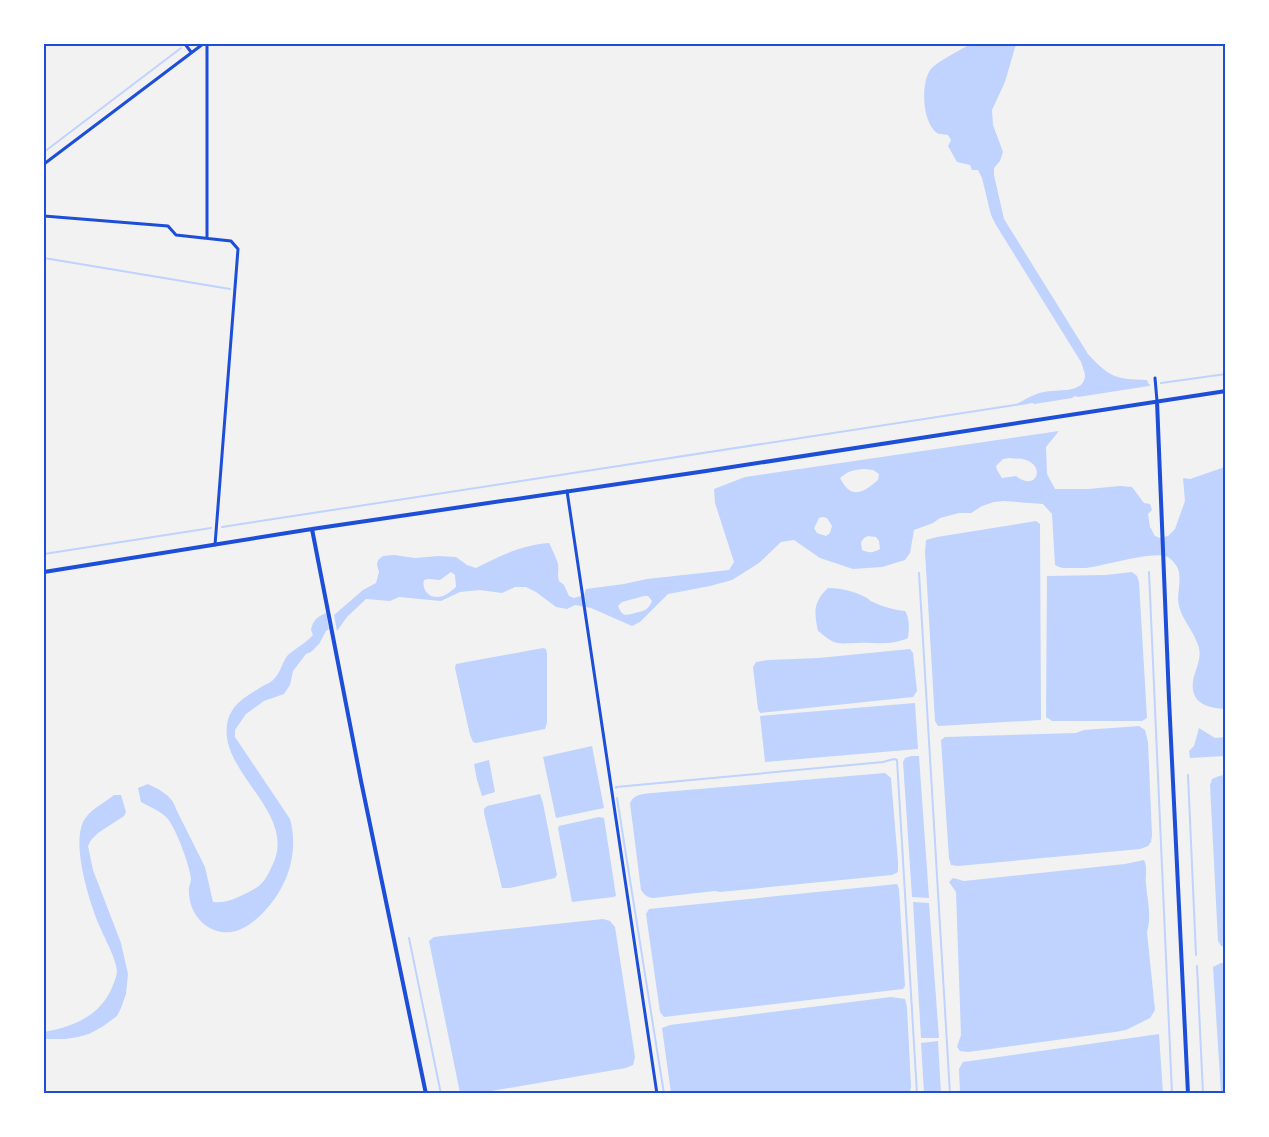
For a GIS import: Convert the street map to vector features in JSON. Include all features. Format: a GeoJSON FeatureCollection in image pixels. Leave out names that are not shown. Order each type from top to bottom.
{"type":"FeatureCollection","features":[{"type":"Feature","properties":{"kind":"street"},"geometry":{"type":"LineString","coordinates":[[185,44],[191,52]]}},
{"type":"Feature","properties":{"kind":"street"},"geometry":{"type":"LineString","coordinates":[[44,164],[191,52],[205,44],[207,238]]}},
{"type":"Feature","properties":{"kind":"street"},"geometry":{"type":"LineString","coordinates":[[44,216],[168,226],[177,235],[231,241],[238,249],[215,545]]}},
{"type":"Feature","properties":{"kind":"street"},"geometry":{"type":"LineString","coordinates":[[1155,378],[1188,1094]]}},
{"type":"Feature","properties":{"kind":"street"},"geometry":{"type":"LineString","coordinates":[[44,572],[312,529],[1226,391]]}},
{"type":"Feature","properties":{"kind":"street"},"geometry":{"type":"LineString","coordinates":[[567,491],[657,1094]]}},
{"type":"Feature","properties":{"kind":"street"},"geometry":{"type":"LineString","coordinates":[[312,529],[361,781],[426,1094]]}},
{"type":"Feature","properties":{"kind":"water"},"geometry":{"type":"Polygon","coordinates":[[[970,44],[1016,44],[1005,82],[992,110],[993,125],[1003,152],[994,168],[994,175],[1004,219],[1088,354],[1108,373],[1121,378],[1147,380],[1149,385],[1013,406],[1040,393],[1069,390],[1080,386],[1085,374],[1081,362],[996,225],[978,170],[972,170],[970,165],[957,162],[948,146],[951,140],[948,135],[939,134],[929,122],[924,103],[927,75],[939,63],[970,44]]]}},
{"type":"Feature","properties":{"kind":"water"},"geometry":{"type":"Polygon","coordinates":[[[1059,431],[1046,447],[1047,474],[1055,489],[1132,487],[1144,503],[1150,504],[1152,510],[1148,514],[1150,527],[1155,536],[1160,538],[1168,536],[1175,529],[1185,501],[1183,478],[1190,479],[1225,467],[1225,709],[1206,706],[1194,695],[1193,681],[1199,650],[1179,605],[1179,576],[1173,561],[1161,555],[1152,555],[1086,568],[1057,566],[1055,565],[1052,514],[1043,504],[994,502],[971,513],[959,513],[940,518],[914,530],[910,553],[905,560],[882,567],[853,569],[820,558],[794,540],[781,542],[759,563],[732,580],[668,594],[640,622],[632,626],[591,608],[575,605],[567,609],[556,607],[526,587],[515,587],[502,593],[480,590],[460,592],[441,601],[399,597],[390,601],[366,599],[347,617],[337,631],[334,615],[363,590],[376,583],[379,572],[378,560],[383,556],[456,557],[476,568],[502,555],[549,543],[558,564],[559,581],[564,585],[569,596],[574,598],[584,595],[586,589],[647,579],[729,570],[734,562],[715,503],[714,489],[745,477],[1059,431]],[[1003,459],[996,466],[1002,478],[1016,476],[1029,481],[1036,477],[1036,468],[1032,463],[1022,459],[1003,459]],[[873,470],[848,472],[840,478],[844,485],[853,492],[862,491],[878,480],[879,474],[873,470]],[[823,517],[819,518],[814,528],[817,533],[826,536],[830,533],[832,526],[827,518],[823,517]],[[876,537],[864,538],[861,542],[862,550],[871,552],[880,549],[876,537]],[[451,572],[440,580],[424,580],[424,588],[431,596],[443,596],[456,587],[455,575],[451,572]],[[644,596],[622,602],[618,606],[622,613],[629,615],[645,610],[652,601],[648,596],[644,596]]]}},
{"type":"Feature","properties":{"kind":"water"},"geometry":{"type":"Polygon","coordinates":[[[1036,521],[1040,524],[1041,720],[938,726],[935,721],[926,540],[1036,521]]]}},
{"type":"Feature","properties":{"kind":"water"},"geometry":{"type":"Polygon","coordinates":[[[1132,572],[1137,576],[1139,582],[1147,718],[1142,721],[1052,721],[1046,717],[1047,576],[1132,572]]]}},
{"type":"Feature","properties":{"kind":"water"},"geometry":{"type":"Polygon","coordinates":[[[828,588],[842,589],[866,597],[872,602],[905,611],[909,628],[908,638],[882,643],[840,643],[830,640],[818,631],[815,613],[817,603],[828,588]]]}},
{"type":"Feature","properties":{"kind":"water"},"geometry":{"type":"Polygon","coordinates":[[[326,613],[329,629],[319,644],[306,654],[293,671],[290,685],[284,694],[264,701],[246,714],[235,730],[235,737],[290,819],[293,846],[288,873],[277,895],[259,917],[236,931],[224,932],[212,929],[202,923],[193,909],[189,898],[190,873],[171,824],[162,814],[141,802],[138,788],[148,784],[172,800],[205,867],[213,902],[224,902],[235,898],[261,884],[272,866],[278,847],[275,829],[268,811],[235,760],[228,743],[227,725],[235,706],[273,680],[288,655],[313,635],[311,630],[314,621],[326,613]]]}},
{"type":"Feature","properties":{"kind":"water"},"geometry":{"type":"Polygon","coordinates":[[[543,648],[547,653],[547,722],[545,729],[473,742],[455,668],[456,664],[543,648]]]}},
{"type":"Feature","properties":{"kind":"water"},"geometry":{"type":"Polygon","coordinates":[[[910,649],[913,653],[917,691],[913,697],[760,713],[758,709],[753,667],[756,662],[910,649]]]}},
{"type":"Feature","properties":{"kind":"water"},"geometry":{"type":"Polygon","coordinates":[[[915,703],[918,749],[765,762],[760,716],[915,703]]]}},
{"type":"Feature","properties":{"kind":"water"},"geometry":{"type":"Polygon","coordinates":[[[1139,726],[1145,730],[1148,742],[1152,835],[1148,846],[1140,849],[951,865],[941,740],[945,737],[1076,733],[1084,730],[1139,726]]]}},
{"type":"Feature","properties":{"kind":"water"},"geometry":{"type":"Polygon","coordinates":[[[1199,728],[1215,738],[1225,737],[1225,756],[1190,758],[1189,751],[1194,746],[1199,728]]]}},
{"type":"Feature","properties":{"kind":"water"},"geometry":{"type":"Polygon","coordinates":[[[592,746],[604,808],[556,818],[543,757],[592,746]]]}},
{"type":"Feature","properties":{"kind":"water"},"geometry":{"type":"Polygon","coordinates":[[[919,756],[929,898],[912,897],[903,762],[905,758],[919,756]]]}},
{"type":"Feature","properties":{"kind":"water"},"geometry":{"type":"Polygon","coordinates":[[[489,760],[495,792],[482,796],[474,764],[489,760]]]}},
{"type":"Feature","properties":{"kind":"water"},"geometry":{"type":"Polygon","coordinates":[[[885,773],[891,778],[898,862],[898,872],[892,875],[653,898],[647,897],[641,890],[630,803],[636,796],[885,773]]]}},
{"type":"Feature","properties":{"kind":"water"},"geometry":{"type":"Polygon","coordinates":[[[1226,775],[1225,947],[1221,946],[1218,941],[1210,785],[1212,779],[1226,775]]]}},
{"type":"Feature","properties":{"kind":"water"},"geometry":{"type":"Polygon","coordinates":[[[540,794],[557,875],[555,878],[502,888],[484,809],[487,806],[540,794]]]}},
{"type":"Feature","properties":{"kind":"water"},"geometry":{"type":"Polygon","coordinates":[[[114,795],[121,795],[126,812],[124,816],[98,833],[88,846],[93,870],[121,943],[128,974],[126,994],[117,1016],[102,1027],[78,1037],[44,1039],[44,1032],[74,1024],[91,1014],[106,999],[116,977],[115,961],[95,915],[87,888],[79,845],[83,822],[93,810],[114,795]]]}},
{"type":"Feature","properties":{"kind":"water"},"geometry":{"type":"Polygon","coordinates":[[[599,817],[604,818],[616,896],[572,902],[558,828],[599,817]]]}},
{"type":"Feature","properties":{"kind":"water"},"geometry":{"type":"Polygon","coordinates":[[[1144,860],[1149,914],[1147,932],[1155,1010],[1150,1018],[1126,1030],[1115,1032],[968,1052],[960,1051],[957,1047],[961,1035],[956,892],[949,882],[953,878],[964,881],[1144,860]]]}},
{"type":"Feature","properties":{"kind":"water"},"geometry":{"type":"Polygon","coordinates":[[[897,884],[905,986],[903,989],[664,1017],[660,1012],[646,914],[649,909],[897,884]]]}},
{"type":"Feature","properties":{"kind":"water"},"geometry":{"type":"Polygon","coordinates":[[[913,902],[929,903],[939,1038],[921,1038],[913,902]]]}},
{"type":"Feature","properties":{"kind":"water"},"geometry":{"type":"Polygon","coordinates":[[[603,919],[610,921],[615,927],[635,1057],[633,1065],[480,1093],[460,1093],[429,941],[434,937],[603,919]]]}},
{"type":"Feature","properties":{"kind":"water"},"geometry":{"type":"Polygon","coordinates":[[[1225,963],[1225,1094],[1221,1093],[1213,967],[1225,963]]]}},
{"type":"Feature","properties":{"kind":"water"},"geometry":{"type":"Polygon","coordinates":[[[891,997],[905,999],[907,1007],[910,1093],[671,1093],[662,1028],[670,1025],[891,997]]]}},
{"type":"Feature","properties":{"kind":"water"},"geometry":{"type":"Polygon","coordinates":[[[1159,1034],[1163,1093],[960,1093],[959,1069],[963,1062],[1159,1034]]]}},
{"type":"Feature","properties":{"kind":"water"},"geometry":{"type":"Polygon","coordinates":[[[938,1041],[941,1093],[924,1093],[921,1043],[938,1041]]]}},
{"type":"Feature","properties":{"kind":"waterway"},"geometry":{"type":"LineString","coordinates":[[44,152],[181,48]]}},
{"type":"Feature","properties":{"kind":"waterway"},"geometry":{"type":"LineString","coordinates":[[44,258],[230,289]]}},
{"type":"Feature","properties":{"kind":"waterway"},"geometry":{"type":"LineString","coordinates":[[1161,383],[1226,374]]}},
{"type":"Feature","properties":{"kind":"waterway"},"geometry":{"type":"LineString","coordinates":[[1078,396],[1149,385]]}},
{"type":"Feature","properties":{"kind":"waterway"},"geometry":{"type":"LineString","coordinates":[[1034,403],[1072,397]]}},
{"type":"Feature","properties":{"kind":"waterway"},"geometry":{"type":"LineString","coordinates":[[222,527],[1028,403]]}},
{"type":"Feature","properties":{"kind":"waterway"},"geometry":{"type":"LineString","coordinates":[[44,554],[211,528]]}},
{"type":"Feature","properties":{"kind":"waterway"},"geometry":{"type":"LineString","coordinates":[[1149,572],[1172,1094]]}},
{"type":"Feature","properties":{"kind":"waterway"},"geometry":{"type":"LineString","coordinates":[[919,573],[950,1094]]}},
{"type":"Feature","properties":{"kind":"waterway"},"geometry":{"type":"LineString","coordinates":[[616,788],[897,760],[917,1094]]}},
{"type":"Feature","properties":{"kind":"waterway"},"geometry":{"type":"LineString","coordinates":[[1188,775],[1196,955]]}},
{"type":"Feature","properties":{"kind":"waterway"},"geometry":{"type":"LineString","coordinates":[[617,798],[664,1094]]}},
{"type":"Feature","properties":{"kind":"waterway"},"geometry":{"type":"LineString","coordinates":[[409,938],[441,1094]]}},
{"type":"Feature","properties":{"kind":"waterway"},"geometry":{"type":"LineString","coordinates":[[1197,966],[1203,1094]]}}]}
